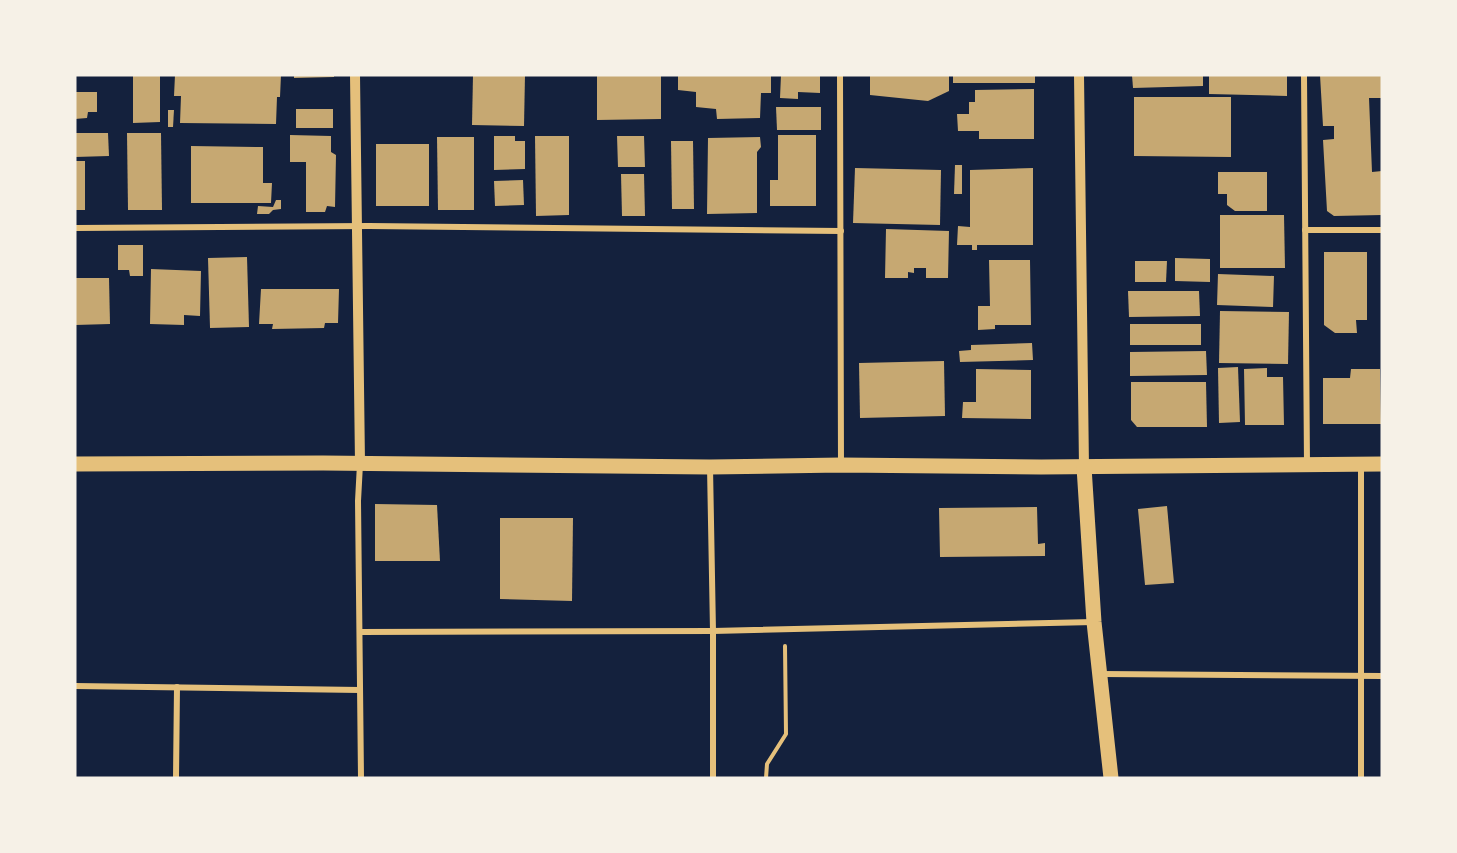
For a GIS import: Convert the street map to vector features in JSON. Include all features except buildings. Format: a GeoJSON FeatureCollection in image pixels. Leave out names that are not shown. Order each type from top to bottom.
{"type":"FeatureCollection","features":[{"type":"Feature","properties":{"kind":"main road"},"geometry":{"type":"LineString","coordinates":[[75,464],[360,463],[710,467],[1382,464]]}},
{"type":"Feature","properties":{"kind":"main road"},"geometry":{"type":"LineString","coordinates":[[1084,466],[1094,622],[1111,778]]}},
{"type":"Feature","properties":{"kind":"street"},"geometry":{"type":"LineString","coordinates":[[355,75],[361,778]]}},
{"type":"Feature","properties":{"kind":"street"},"geometry":{"type":"LineString","coordinates":[[840,75],[841,465]]}},
{"type":"Feature","properties":{"kind":"street"},"geometry":{"type":"LineString","coordinates":[[1079,75],[1084,466]]}},
{"type":"Feature","properties":{"kind":"street"},"geometry":{"type":"LineString","coordinates":[[1304,75],[1307,465]]}},
{"type":"Feature","properties":{"kind":"street"},"geometry":{"type":"LineString","coordinates":[[75,228],[356,226],[840,231]]}},
{"type":"Feature","properties":{"kind":"street"},"geometry":{"type":"LineString","coordinates":[[1305,230],[1382,230]]}},
{"type":"Feature","properties":{"kind":"street"},"geometry":{"type":"LineString","coordinates":[[1361,464],[1361,778]]}},
{"type":"Feature","properties":{"kind":"street"},"geometry":{"type":"LineString","coordinates":[[710,467],[713,778]]}},
{"type":"Feature","properties":{"kind":"street"},"geometry":{"type":"LineString","coordinates":[[360,632],[713,631],[1094,622]]}},
{"type":"Feature","properties":{"kind":"street"},"geometry":{"type":"LineString","coordinates":[[1100,674],[1382,676]]}},
{"type":"Feature","properties":{"kind":"street"},"geometry":{"type":"LineString","coordinates":[[75,686],[360,690]]}},
{"type":"Feature","properties":{"kind":"street"},"geometry":{"type":"LineString","coordinates":[[176,778],[177,687]]}},
{"type":"Feature","properties":{"kind":"path"},"geometry":{"type":"LineString","coordinates":[[765,778],[767,764],[786,734],[785,628]]}}]}
